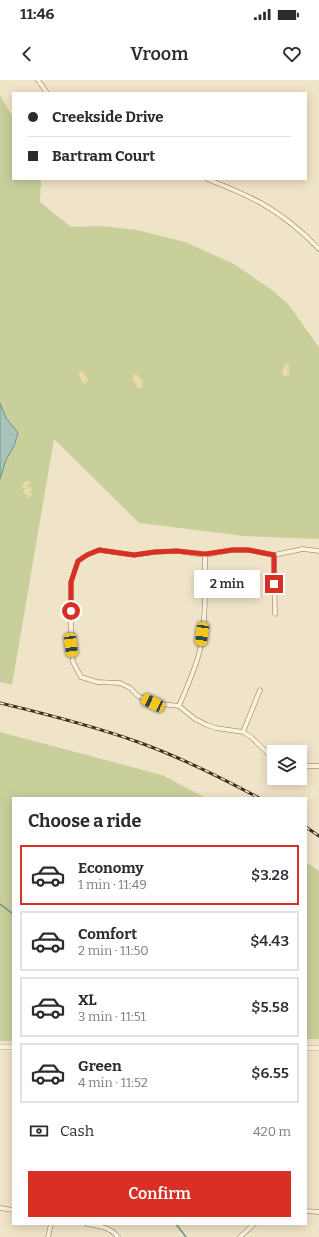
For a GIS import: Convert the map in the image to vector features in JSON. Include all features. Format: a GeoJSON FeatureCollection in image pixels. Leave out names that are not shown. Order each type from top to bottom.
{"type":"FeatureCollection","features":[{"type":"Feature","properties":{"kind":"main road"},"geometry":{"type":"LineString","coordinates":[[0,1047],[12,1047]]}},
{"type":"Feature","properties":{"kind":"main road"},"geometry":{"type":"LineString","coordinates":[[307,1048],[319,1048]]}},
{"type":"Feature","properties":{"kind":"street"},"geometry":{"type":"LineString","coordinates":[[38,80],[46,92]]}},
{"type":"Feature","properties":{"kind":"street"},"geometry":{"type":"LineString","coordinates":[[209,180],[236,191],[261,204],[303,233],[319,249]]}},
{"type":"Feature","properties":{"kind":"street"},"geometry":{"type":"LineString","coordinates":[[267,752],[244,732],[216,728],[207,725],[195,719],[178,706],[153,703],[138,696],[130,688],[120,684],[97,682],[81,677],[73,662],[71,645],[71,582],[78,561],[99,550],[134,555],[177,551],[205,554],[232,550],[248,550],[274,555],[303,548],[319,551]]}},
{"type":"Feature","properties":{"kind":"street"},"geometry":{"type":"LineString","coordinates":[[178,706],[191,677],[201,646],[204,621],[205,554]]}},
{"type":"Feature","properties":{"kind":"street"},"geometry":{"type":"LineString","coordinates":[[274,555],[275,614]]}},
{"type":"Feature","properties":{"kind":"street"},"geometry":{"type":"LineString","coordinates":[[244,732],[260,690]]}},
{"type":"Feature","properties":{"kind":"street"},"geometry":{"type":"LineString","coordinates":[[307,766],[319,766]]}},
{"type":"Feature","properties":{"kind":"street"},"geometry":{"type":"LineString","coordinates":[[0,1208],[12,1210]]}},
{"type":"Feature","properties":{"kind":"street"},"geometry":{"type":"LineString","coordinates":[[307,1211],[319,1212]]}},
{"type":"Feature","properties":{"kind":"street"},"geometry":{"type":"LineString","coordinates":[[48,1237],[51,1225]]}},
{"type":"Feature","properties":{"kind":"street"},"geometry":{"type":"LineString","coordinates":[[92,1225],[106,1228],[118,1237]]}},
{"type":"Feature","properties":{"kind":"street"},"geometry":{"type":"LineString","coordinates":[[240,1237],[253,1225]]}},
{"type":"Feature","properties":{"kind":"green space"},"geometry":{"type":"Polygon","coordinates":[[[0,95],[12,116],[12,180],[41,180],[40,202],[71,227],[101,226],[137,230],[185,242],[234,264],[272,290],[288,304],[319,347],[319,539],[244,536],[139,523],[54,439],[12,685],[0,682],[0,95]]]}},
{"type":"Feature","properties":{"kind":"green space"},"geometry":{"type":"Polygon","coordinates":[[[0,732],[162,775],[204,797],[12,797],[12,1041],[0,1041],[0,732]]]}},
{"type":"Feature","properties":{"kind":"green space"},"geometry":{"type":"Polygon","coordinates":[[[307,863],[319,871],[319,1039],[307,1039],[307,863]]]}},
{"type":"Feature","properties":{"kind":"sand"},"geometry":{"type":"Polygon","coordinates":[[[286,363],[289,365],[289,374],[284,377],[282,371],[286,363]]]}},
{"type":"Feature","properties":{"kind":"sand"},"geometry":{"type":"Polygon","coordinates":[[[80,371],[83,372],[88,380],[85,384],[80,378],[80,371]]]}},
{"type":"Feature","properties":{"kind":"sand"},"geometry":{"type":"Polygon","coordinates":[[[135,374],[142,380],[142,388],[138,388],[132,379],[135,374]]]}},
{"type":"Feature","properties":{"kind":"sand"},"geometry":{"type":"Polygon","coordinates":[[[29,481],[30,484],[27,485],[27,487],[31,487],[32,490],[30,492],[32,494],[29,498],[27,497],[27,494],[24,494],[23,492],[25,489],[22,487],[24,482],[29,481]]]}},
{"type":"Feature","properties":{"kind":"water"},"geometry":{"type":"Polygon","coordinates":[[[0,403],[6,418],[18,433],[14,446],[6,460],[0,479],[0,403]]]}},
{"type":"Feature","properties":{"kind":"waterway"},"geometry":{"type":"LineString","coordinates":[[0,904],[12,913]]}},
{"type":"Feature","properties":{"kind":"waterway"},"geometry":{"type":"LineString","coordinates":[[177,1225],[186,1237]]}},
{"type":"Feature","properties":{"kind":"railway"},"geometry":{"type":"LineString","coordinates":[[0,703],[35,711],[138,742],[200,768],[257,797]]}},
{"type":"Feature","properties":{"kind":"railway"},"geometry":{"type":"LineString","coordinates":[[307,828],[319,836]]}},
{"type":"Feature","properties":{"kind":"route"},"geometry":{"type":"LineString","coordinates":[[71,611],[71,582],[78,561],[99,550],[134,555],[177,551],[205,554],[232,550],[248,550],[274,555],[274,584]]}}]}
